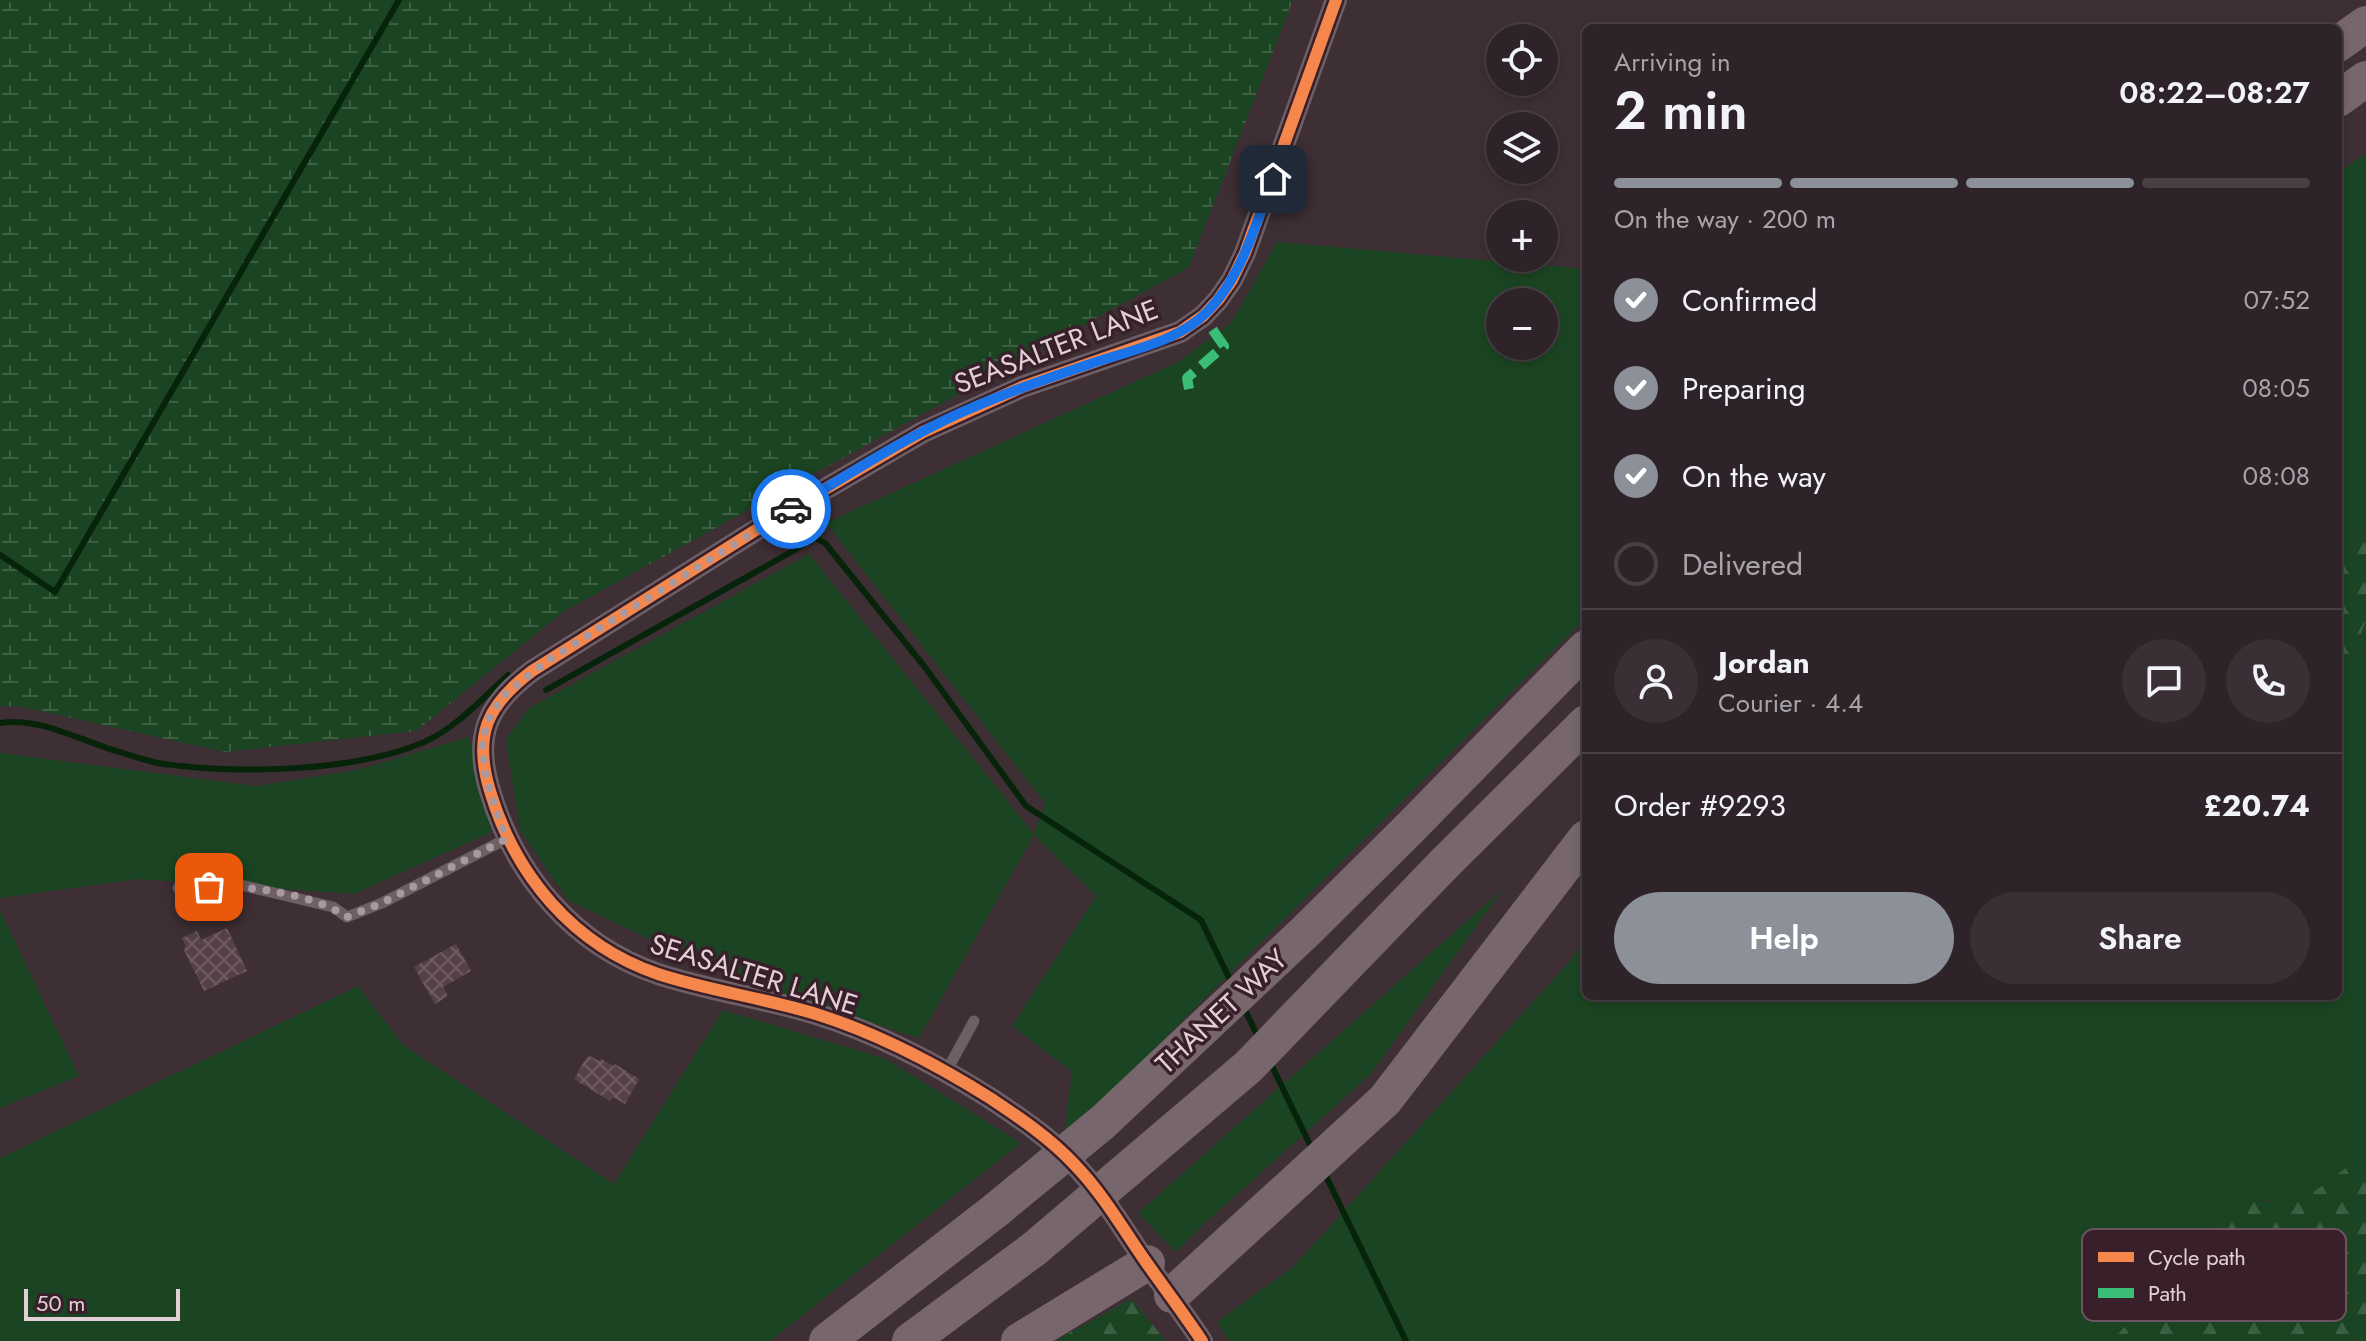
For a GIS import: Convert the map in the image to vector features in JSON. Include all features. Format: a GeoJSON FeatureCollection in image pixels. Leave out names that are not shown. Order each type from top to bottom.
{"type":"FeatureCollection","features":[{"type":"Feature","properties":{"kind":"highway"},"geometry":{"type":"LineString","coordinates":[[2342,41],[2366,24]]}},
{"type":"Feature","properties":{"kind":"highway"},"geometry":{"type":"LineString","coordinates":[[2342,96],[2366,79]]}},
{"type":"Feature","properties":{"kind":"highway","name":"THANET WAY"},"geometry":{"type":"LineString","coordinates":[[827,1341],[996,1210],[1103,1122],[1305,932],[1582,652]]}},
{"type":"Feature","properties":{"kind":"highway","name":"THANET WAY"},"geometry":{"type":"LineString","coordinates":[[910,1341],[1034,1249],[1248,1067],[1444,864],[1582,727]]}},
{"type":"Feature","properties":{"kind":"highway"},"geometry":{"type":"LineString","coordinates":[[1172,1295],[1385,1100],[1582,843]]}},
{"type":"Feature","properties":{"kind":"highway"},"geometry":{"type":"LineString","coordinates":[[1019,1341],[1147,1263]]}},
{"type":"Feature","properties":{"kind":"street","name":"SEASALTER LANE"},"geometry":{"type":"LineString","coordinates":[[1202,1341],[1116,1214],[1076,1165],[1039,1132],[946,1072],[891,1044],[819,1015],[656,973],[622,957],[580,931],[533,884],[506,839],[486,779],[482,740],[496,705],[532,671],[767,523],[923,432],[1022,387],[1180,332],[1203,316],[1232,280],[1245,253],[1336,0]]}},
{"type":"Feature","properties":{"kind":"lane"},"geometry":{"type":"LineString","coordinates":[[178,888],[241,885],[333,907],[347,917],[382,903],[506,839]]}},
{"type":"Feature","properties":{"kind":"lane"},"geometry":{"type":"LineString","coordinates":[[946,1072],[974,1021]]}},
{"type":"Feature","properties":{"kind":"green space"},"geometry":{"type":"Polygon","coordinates":[[[0,0],[1293,0],[1189,267],[563,612],[416,731],[225,752],[18,706],[0,706],[0,0]]]}},
{"type":"Feature","properties":{"kind":"green space"},"geometry":{"type":"Polygon","coordinates":[[[2366,153],[2366,527],[2342,563],[2342,170],[2366,153]]]}},
{"type":"Feature","properties":{"kind":"green space"},"geometry":{"type":"Polygon","coordinates":[[[1277,242],[1486,260],[1486,272],[1558,272],[1558,267],[1582,269],[1582,622],[1064,1139],[1072,1072],[1012,1026],[1096,896],[1034,835],[919,1038],[727,976],[568,900],[520,830],[506,739],[529,708],[809,554],[1034,834],[1045,803],[826,523],[1178,362],[1232,322],[1277,242]]]}},
{"type":"Feature","properties":{"kind":"green space"},"geometry":{"type":"Polygon","coordinates":[[[2366,527],[2366,621],[2349,662],[2342,666],[2342,563],[2366,527]]]}},
{"type":"Feature","properties":{"kind":"green space"},"geometry":{"type":"Polygon","coordinates":[[[2366,621],[2366,1158],[2311,1193],[2277,1200],[2254,1199],[2220,1229],[2082,1229],[2082,1321],[2131,1321],[2111,1341],[1229,1341],[1217,1322],[1294,1266],[1569,962],[1582,944],[1582,1000],[2342,1000],[2342,666],[2349,662],[2366,621]]]}},
{"type":"Feature","properties":{"kind":"green space"},"geometry":{"type":"Polygon","coordinates":[[[469,737],[492,832],[354,894],[138,879],[0,898],[0,753],[256,786],[357,770],[469,737]]]}},
{"type":"Feature","properties":{"kind":"green space"},"geometry":{"type":"Polygon","coordinates":[[[1503,889],[1370,1075],[1176,1252],[1138,1213],[1503,889]]]}},
{"type":"Feature","properties":{"kind":"green space"},"geometry":{"type":"Polygon","coordinates":[[[0,910],[79,1076],[0,1108],[0,910]]]}},
{"type":"Feature","properties":{"kind":"green space"},"geometry":{"type":"Polygon","coordinates":[[[358,986],[403,1045],[614,1184],[723,1010],[886,1059],[1021,1143],[770,1341],[0,1341],[0,1158],[358,986]]]}},
{"type":"Feature","properties":{"kind":"green space"},"geometry":{"type":"Polygon","coordinates":[[[2366,1158],[2366,1341],[2111,1341],[2131,1321],[2346,1321],[2346,1229],[2220,1229],[2254,1198],[2266,1202],[2315,1191],[2347,1167],[2366,1158]]]}},
{"type":"Feature","properties":{"kind":"green space"},"geometry":{"type":"Polygon","coordinates":[[[1131,1299],[1166,1341],[1055,1341],[1131,1299]]]}},
{"type":"Feature","properties":{"kind":"building"},"geometry":{"type":"Polygon","coordinates":[[[227,928],[247,971],[204,991],[183,948],[186,947],[182,938],[197,931],[201,940],[227,928]]]}},
{"type":"Feature","properties":{"kind":"building"},"geometry":{"type":"Polygon","coordinates":[[[456,944],[471,971],[443,987],[448,996],[435,1004],[414,967],[456,944]]]}},
{"type":"Feature","properties":{"kind":"building"},"geometry":{"type":"Polygon","coordinates":[[[588,1055],[615,1064],[639,1079],[625,1104],[613,1097],[610,1101],[574,1079],[588,1055]]]}},
{"type":"Feature","properties":{"kind":"waterway"},"geometry":{"type":"LineString","coordinates":[[0,555],[55,592],[399,0]]}},
{"type":"Feature","properties":{"kind":"waterway"},"geometry":{"type":"LineString","coordinates":[[546,690],[816,538],[825,543],[924,666],[1026,806],[1201,920],[1233,986]]}},
{"type":"Feature","properties":{"kind":"waterway"},"geometry":{"type":"LineString","coordinates":[[0,723],[31,723],[164,764],[226,769],[329,765],[394,753],[434,737],[468,713],[508,675]]}},
{"type":"Feature","properties":{"kind":"waterway"},"geometry":{"type":"LineString","coordinates":[[1243,1006],[1259,1039]]}},
{"type":"Feature","properties":{"kind":"waterway"},"geometry":{"type":"LineString","coordinates":[[1269,1060],[1313,1151]]}},
{"type":"Feature","properties":{"kind":"waterway"},"geometry":{"type":"LineString","coordinates":[[1324,1172],[1406,1341]]}},
{"type":"Feature","properties":{"kind":"marked path"},"geometry":{"type":"LineString","coordinates":[[1189,389],[1187,378],[1224,346],[1203,316]]}},
{"type":"Feature","properties":{"kind":"cycle path"},"geometry":{"type":"LineString","coordinates":[[1202,1341],[1085,1176],[1045,1137],[990,1098],[927,1061],[861,1030],[796,1008],[658,974],[627,961],[574,926],[532,878],[501,822],[485,771],[484,737],[494,709],[532,671],[767,523],[923,432],[1022,387],[1180,332],[1203,316],[1232,280],[1245,253],[1336,0]]}},
{"type":"Feature","properties":{"kind":"way so far"},"geometry":{"type":"LineString","coordinates":[[209,887],[241,885],[271,891],[333,907],[347,917],[382,903],[506,839],[486,779],[482,740],[490,716],[503,696],[547,661],[791,509]]}},
{"type":"Feature","properties":{"kind":"route"},"geometry":{"type":"LineString","coordinates":[[791,509],[960,413],[1022,387],[1150,344],[1192,324],[1218,300],[1232,280],[1273,179]]}}]}
